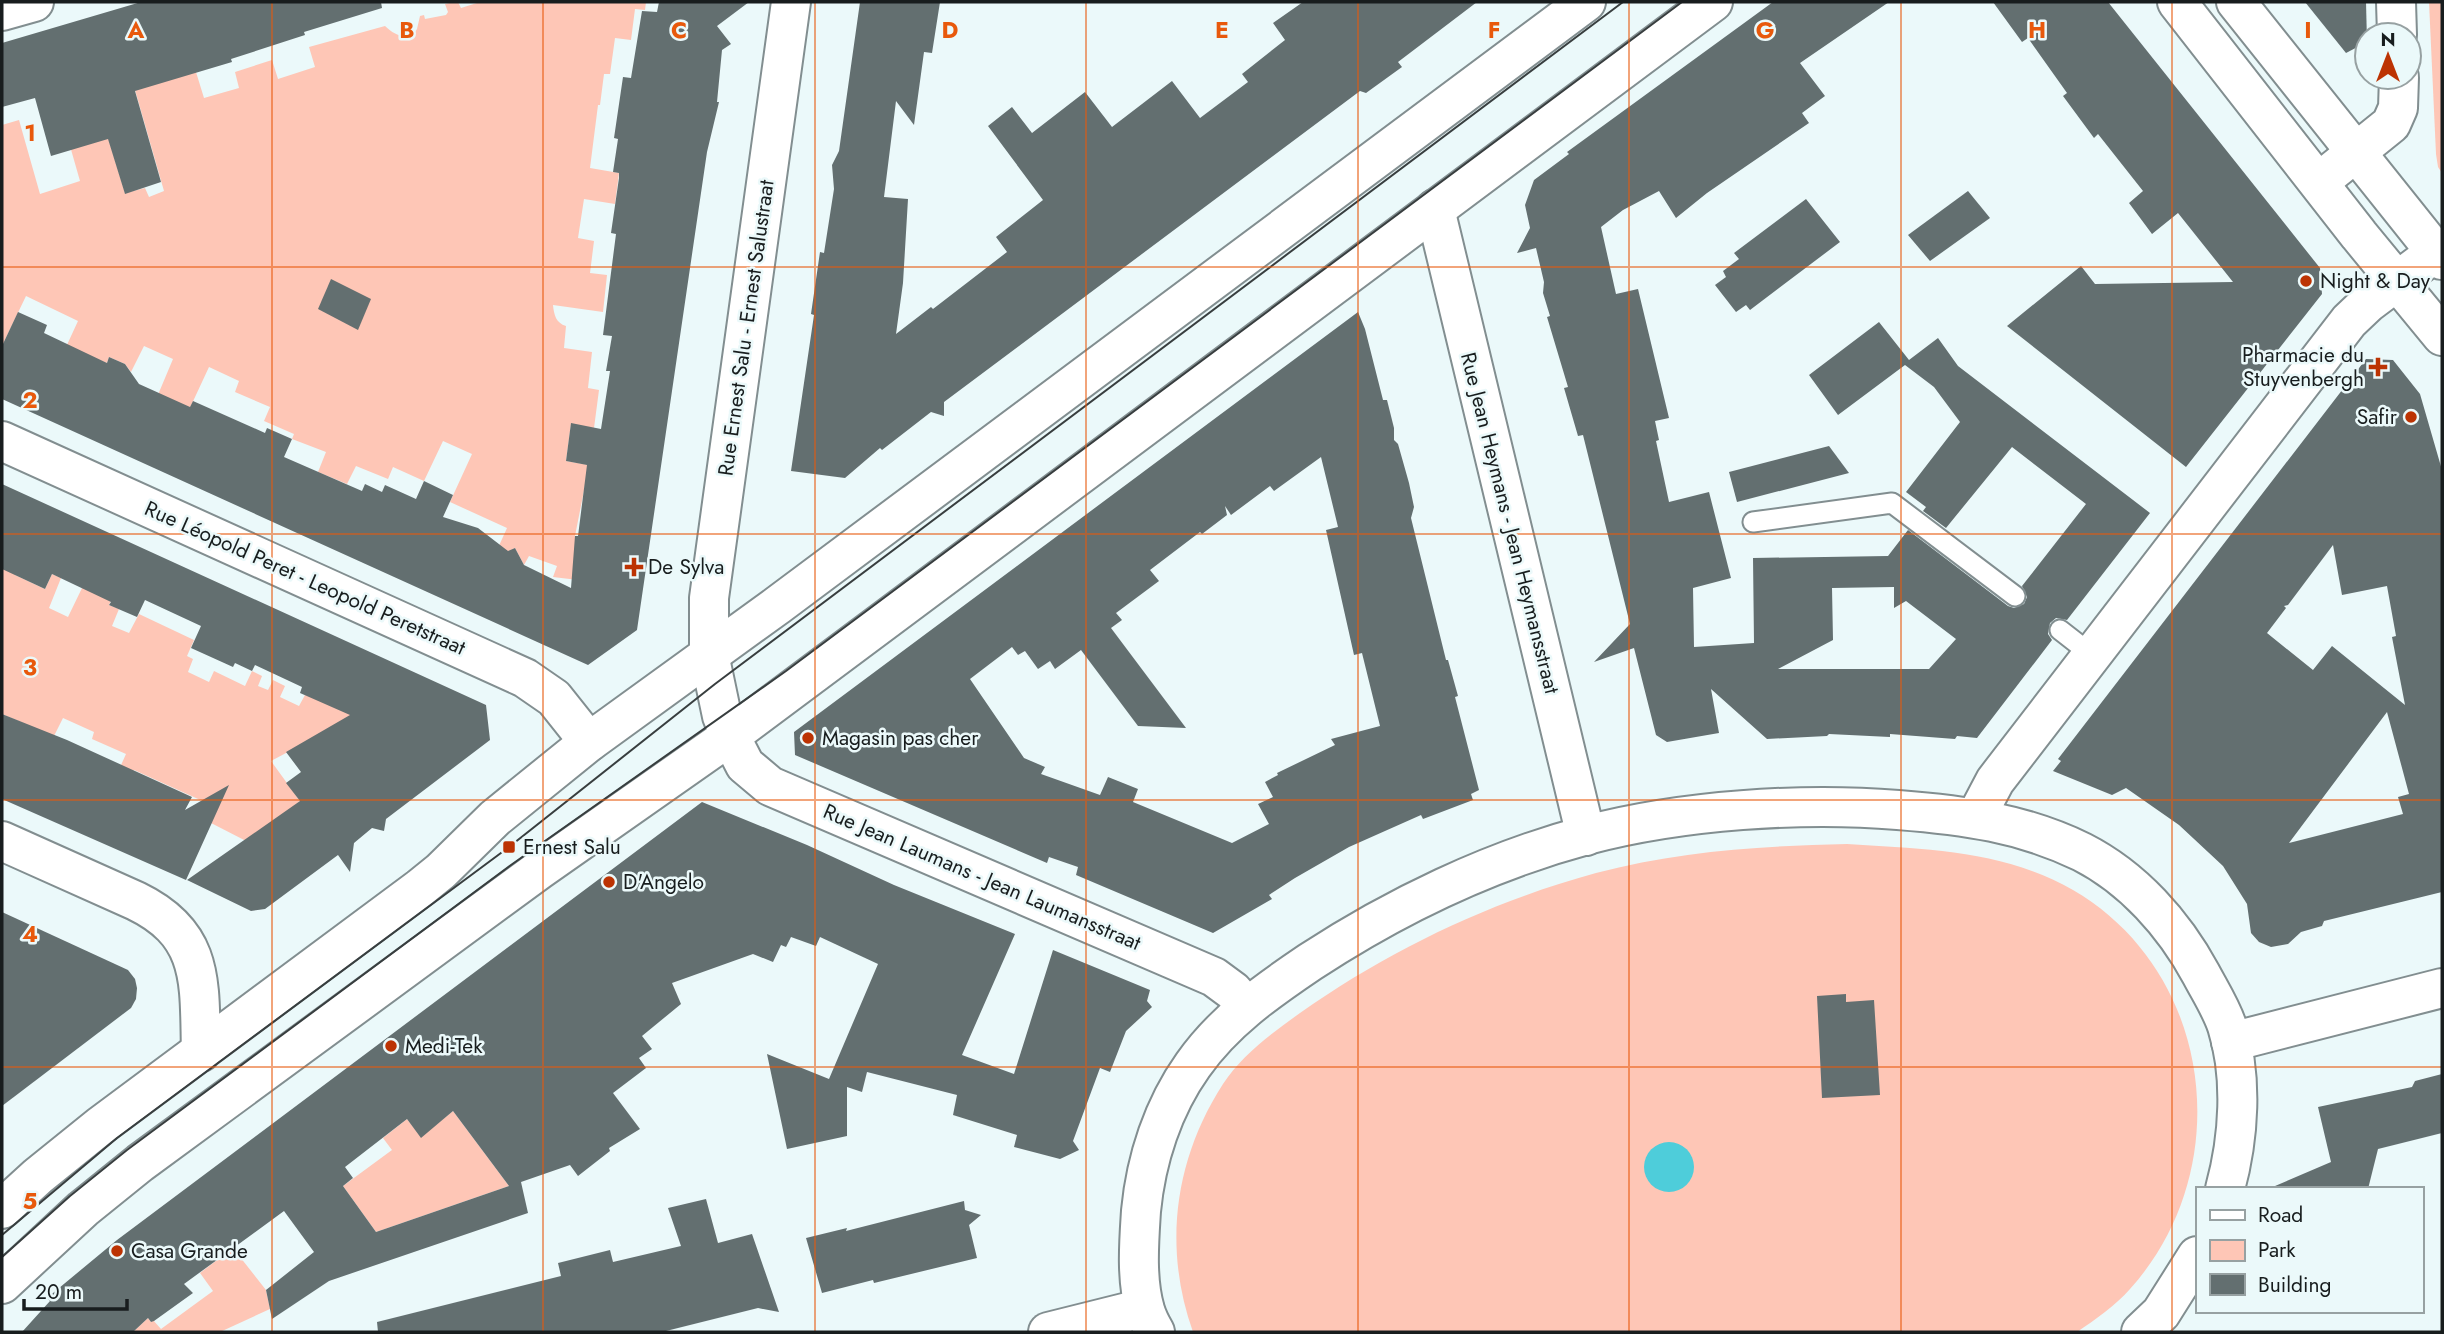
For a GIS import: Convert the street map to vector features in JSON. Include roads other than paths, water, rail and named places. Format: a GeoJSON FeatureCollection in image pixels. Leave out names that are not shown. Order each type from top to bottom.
{"type":"FeatureCollection","features":[{"type":"Feature","properties":{"kind":"street"},"geometry":{"type":"LineString","coordinates":[[2,11],[34,2]]}},
{"type":"Feature","properties":{"kind":"street","name":"Rue Ernest Salu - Ernest Salustraat"},"geometry":{"type":"LineString","coordinates":[[730,736],[722,716],[709,654],[709,598],[791,2]]}},
{"type":"Feature","properties":{"kind":"street"},"geometry":{"type":"LineString","coordinates":[[2,1209],[100,1126],[420,888],[495,818],[589,742],[1586,2]]}},
{"type":"Feature","properties":{"kind":"street"},"geometry":{"type":"LineString","coordinates":[[2,1284],[56,1233],[140,1163],[539,870],[730,736],[1713,2]]}},
{"type":"Feature","properties":{"kind":"street"},"geometry":{"type":"LineString","coordinates":[[2177,2],[2442,337]]}},
{"type":"Feature","properties":{"kind":"street"},"geometry":{"type":"LineString","coordinates":[[1976,817],[1995,780],[2349,321],[2359,310],[2398,281],[2439,256],[2236,2]]}},
{"type":"Feature","properties":{"kind":"street"},"geometry":{"type":"LineString","coordinates":[[2396,2],[2397,21]]}},
{"type":"Feature","properties":{"kind":"street"},"geometry":{"type":"LineString","coordinates":[[2319,182],[2391,124],[2398,108],[2399,91]]}},
{"type":"Feature","properties":{"kind":"street","name":"Rue Jean Heymans - Jean Heymansstraat"},"geometry":{"type":"LineString","coordinates":[[1435,209],[1586,836]]}},
{"type":"Feature","properties":{"kind":"street","name":"Rue Léopold Peret - Leopold Peretstraat"},"geometry":{"type":"LineString","coordinates":[[2,441],[525,678],[554,698],[589,742]]}},
{"type":"Feature","properties":{"kind":"street","name":"Rue Jean Laumans - Jean Laumansstraat"},"geometry":{"type":"LineString","coordinates":[[730,736],[745,765],[770,786],[1214,977],[1233,991],[1247,1007]]}},
{"type":"Feature","properties":{"kind":"street"},"geometry":{"type":"LineString","coordinates":[[1048,1332],[1149,1320],[1140,1270],[1144,1185],[1158,1131],[1173,1097],[1194,1064],[1218,1035],[1247,1007],[1338,944],[1391,915],[1494,867],[1586,836],[1703,815],[1767,809],[1845,807],[1976,817],[2056,840],[2103,864],[2162,915],[2196,964],[2226,1023],[2235,1062],[2237,1122],[2234,1159],[2226,1187]]}},
{"type":"Feature","properties":{"kind":"street"},"geometry":{"type":"LineString","coordinates":[[2,841],[155,910],[174,926],[188,945],[196,969],[200,994],[201,1052]]}},
{"type":"Feature","properties":{"kind":"street"},"geometry":{"type":"LineString","coordinates":[[2231,1042],[2442,988]]}},
{"type":"Feature","properties":{"kind":"street"},"geometry":{"type":"LineString","coordinates":[[2141,1332],[2161,1313],[2196,1258]]}},
{"type":"Feature","properties":{"kind":"lane"},"geometry":{"type":"LineString","coordinates":[[1753,522],[1896,504],[2015,596]]}},
{"type":"Feature","properties":{"kind":"lane"},"geometry":{"type":"LineString","coordinates":[[2060,630],[2092,655]]}},
{"type":"Feature","properties":{"kind":"water"},"geometry":{"type":"Polygon","coordinates":[[[1669,1142],[1687,1149],[1694,1167],[1687,1185],[1669,1192],[1651,1185],[1644,1167],[1651,1149],[1669,1142]]]}},
{"type":"Feature","properties":{"kind":"tram line"},"geometry":{"type":"LineString","coordinates":[[2,1235],[117,1138],[509,847],[715,684],[1623,2]]}},
{"type":"Feature","properties":{"kind":"tram line"},"geometry":{"type":"LineString","coordinates":[[2,1257],[70,1196],[127,1150],[511,865],[786,671],[1682,2]]}},
{"type":"Feature","properties":{"kind":"place","name":"Night & Day"},"geometry":{"type":"Point","coordinates":[2306,281]}},
{"type":"Feature","properties":{"kind":"place","name":"Pharmacie du Stuyvenbergh"},"geometry":{"type":"Point","coordinates":[2378,367]}},
{"type":"Feature","properties":{"kind":"place","name":"Safir"},"geometry":{"type":"Point","coordinates":[2411,417]}},
{"type":"Feature","properties":{"kind":"place","name":"De Sylva"},"geometry":{"type":"Point","coordinates":[634,567]}},
{"type":"Feature","properties":{"kind":"place","name":"Magasin pas cher"},"geometry":{"type":"Point","coordinates":[808,738]}},
{"type":"Feature","properties":{"kind":"place","name":"Ernest Salu"},"geometry":{"type":"Point","coordinates":[509,847]}},
{"type":"Feature","properties":{"kind":"place","name":"D'Angelo"},"geometry":{"type":"Point","coordinates":[609,882]}},
{"type":"Feature","properties":{"kind":"place","name":"Medi-Tek"},"geometry":{"type":"Point","coordinates":[391,1046]}},
{"type":"Feature","properties":{"kind":"place","name":"Casa Grande"},"geometry":{"type":"Point","coordinates":[117,1251]}}]}
